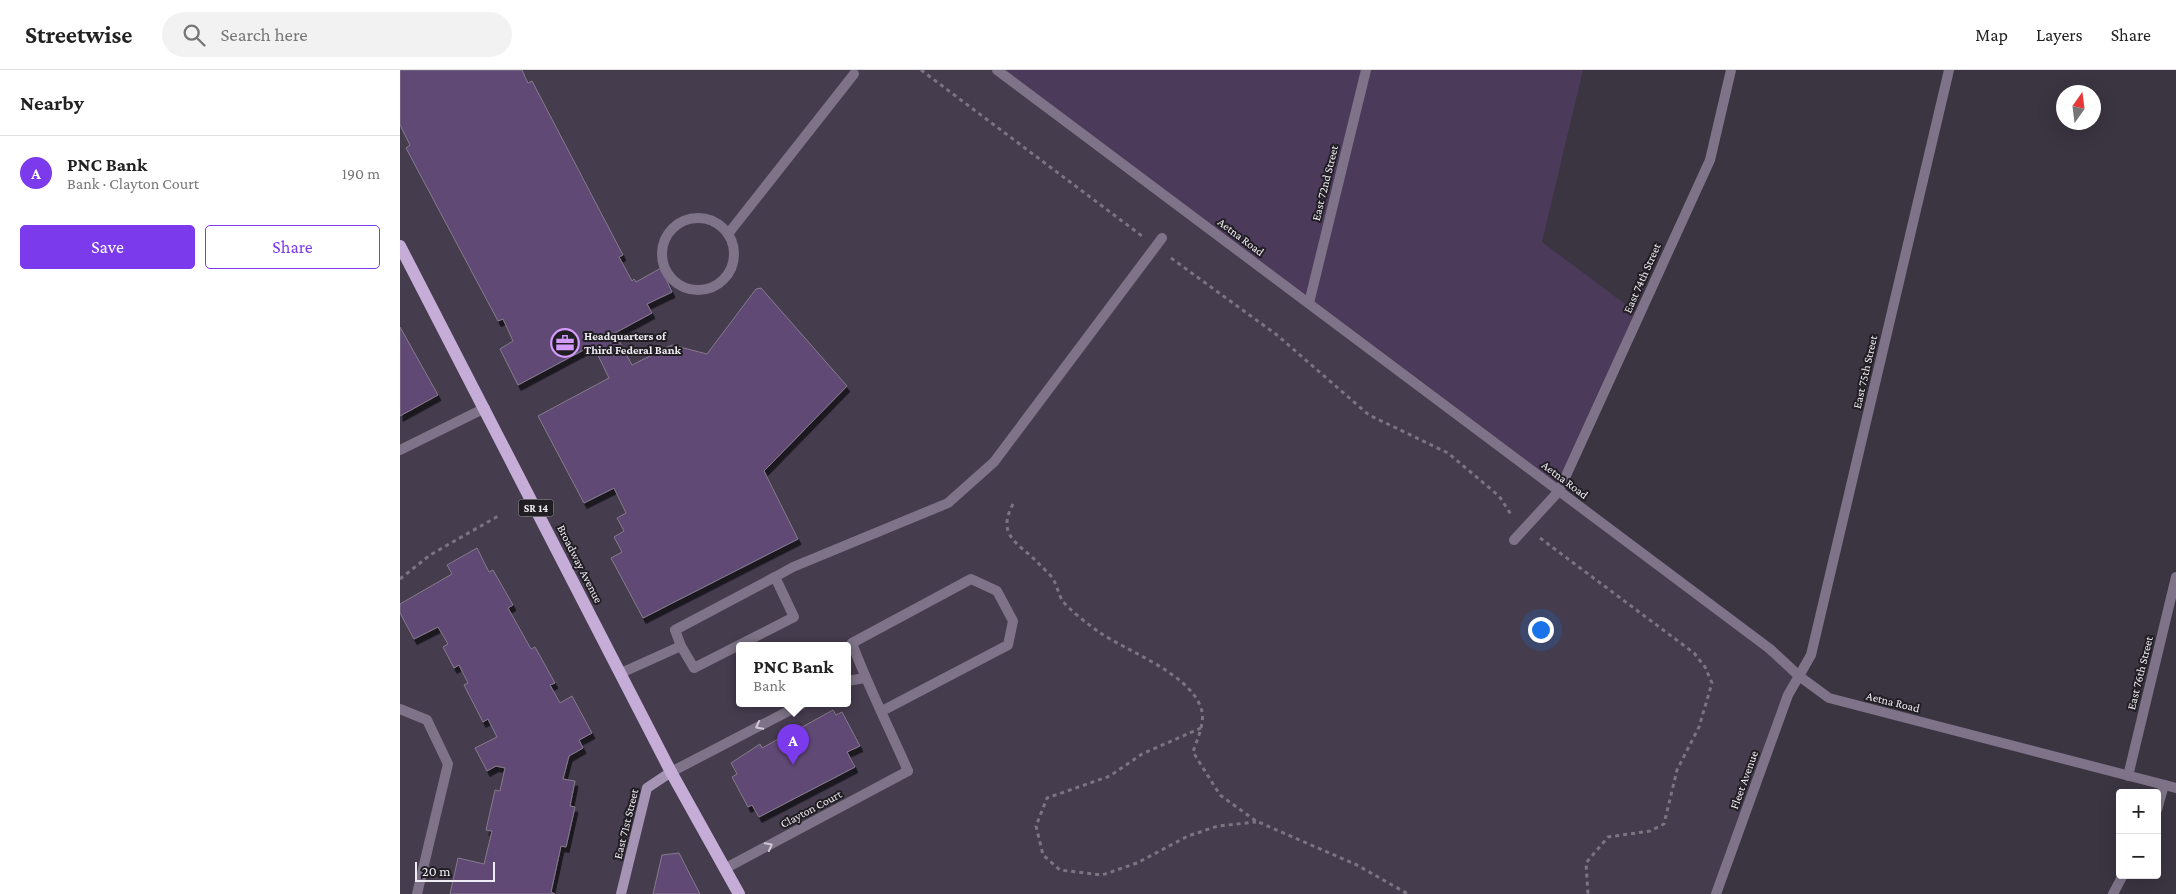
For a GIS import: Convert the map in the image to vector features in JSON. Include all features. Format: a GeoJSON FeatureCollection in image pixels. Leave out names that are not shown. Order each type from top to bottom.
{"type":"FeatureCollection","features":[{"type":"Feature","properties":{"kind":"main road","name":"Broadway Avenue"},"geometry":{"type":"LineString","coordinates":[[400,246],[671,772],[739,894]]}},
{"type":"Feature","properties":{"kind":"main road","name":"East 71st Street"},"geometry":{"type":"LineString","coordinates":[[621,894],[646,788],[671,772]]}},
{"type":"Feature","properties":{"kind":"street","name":"Aetna Road"},"geometry":{"type":"LineString","coordinates":[[996,70],[1770,650],[1799,676],[1829,698],[2176,788]]}},
{"type":"Feature","properties":{"kind":"street","name":"East 72nd Street"},"geometry":{"type":"LineString","coordinates":[[1309,303],[1366,70]]}},
{"type":"Feature","properties":{"kind":"street","name":"East 74th Street"},"geometry":{"type":"LineString","coordinates":[[1514,540],[1559,491],[1710,160],[1731,70]]}},
{"type":"Feature","properties":{"kind":"street","name":"East 75th Street"},"geometry":{"type":"LineString","coordinates":[[1799,676],[1811,655],[1950,70]]}},
{"type":"Feature","properties":{"kind":"street"},"geometry":{"type":"LineString","coordinates":[[728,234],[854,74]]}},
{"type":"Feature","properties":{"kind":"street"},"geometry":{"type":"LineString","coordinates":[[691,218],[709,219],[724,228],[728,234],[733,243],[734,261],[727,277],[713,288],[695,292],[678,286],[666,273],[661,256],[664,239],[675,225],[691,218]]}},
{"type":"Feature","properties":{"kind":"street"},"geometry":{"type":"LineString","coordinates":[[736,647],[694,668],[680,646],[675,630],[793,567],[948,503],[994,462],[1162,238]]}},
{"type":"Feature","properties":{"kind":"street"},"geometry":{"type":"LineString","coordinates":[[400,450],[485,408]]}},
{"type":"Feature","properties":{"kind":"street"},"geometry":{"type":"LineString","coordinates":[[745,642],[794,617],[775,577]]}},
{"type":"Feature","properties":{"kind":"street","name":"East 76th Street"},"geometry":{"type":"LineString","coordinates":[[2128,776],[2176,577]]}},
{"type":"Feature","properties":{"kind":"street"},"geometry":{"type":"LineString","coordinates":[[971,579],[997,591],[1013,621],[1008,645],[882,711],[865,678],[852,644],[971,579]]}},
{"type":"Feature","properties":{"kind":"street"},"geometry":{"type":"LineString","coordinates":[[621,674],[680,646]]}},
{"type":"Feature","properties":{"kind":"street","name":"Fleet Avenue"},"geometry":{"type":"LineString","coordinates":[[1716,894],[1788,695],[1799,676]]}},
{"type":"Feature","properties":{"kind":"street"},"geometry":{"type":"LineString","coordinates":[[851,680],[865,678]]}},
{"type":"Feature","properties":{"kind":"street"},"geometry":{"type":"LineString","coordinates":[[671,772],[796,707]]}},
{"type":"Feature","properties":{"kind":"street"},"geometry":{"type":"LineString","coordinates":[[400,709],[427,720],[448,764],[417,894]]}},
{"type":"Feature","properties":{"kind":"street","name":"Clayton Court"},"geometry":{"type":"LineString","coordinates":[[726,868],[908,771],[882,711]]}},
{"type":"Feature","properties":{"kind":"street"},"geometry":{"type":"LineString","coordinates":[[2161,796],[2164,785]]}},
{"type":"Feature","properties":{"kind":"street"},"geometry":{"type":"LineString","coordinates":[[2113,894],[2121,879]]}},
{"type":"Feature","properties":{"kind":"path"},"geometry":{"type":"LineString","coordinates":[[921,70],[1131,229]]}},
{"type":"Feature","properties":{"kind":"path"},"geometry":{"type":"LineString","coordinates":[[1191,273],[1277,334],[1370,415],[1448,453],[1499,496],[1514,518],[1694,653],[1705,667],[1712,683],[1699,727],[1677,770],[1664,824],[1650,831],[1608,838],[1586,863],[1588,894]]}},
{"type":"Feature","properties":{"kind":"path"},"geometry":{"type":"LineString","coordinates":[[1013,504],[1007,516],[1008,533],[1016,544],[1037,561],[1054,579],[1063,601],[1098,632],[1145,657],[1187,685],[1201,708],[1201,728],[1193,752],[1201,768],[1220,794],[1256,822],[1357,865],[1408,894]]}},
{"type":"Feature","properties":{"kind":"path"},"geometry":{"type":"LineString","coordinates":[[400,579],[430,556],[500,515]]}},
{"type":"Feature","properties":{"kind":"path"},"geometry":{"type":"LineString","coordinates":[[1201,728],[1142,754],[1110,776],[1047,798],[1036,826],[1043,855],[1060,870],[1102,875],[1137,863],[1188,836],[1218,826],[1256,822]]}},
{"type":"Feature","properties":{"kind":"shaded area"},"geometry":{"type":"Polygon","coordinates":[[[400,70],[996,70],[1799,676],[1716,894],[400,894],[400,70]]]}},
{"type":"Feature","properties":{"kind":"shaded area"},"geometry":{"type":"Polygon","coordinates":[[[997,70],[1583,70],[1542,242],[1640,315],[1559,491],[997,70]]]}},
{"type":"Feature","properties":{"kind":"building","name":"Headquarters of Third Federal Bank"},"geometry":{"type":"Polygon","coordinates":[[[400,70],[522,70],[528,83],[532,81],[623,255],[619,257],[632,281],[634,279],[636,282],[661,268],[672,292],[647,304],[652,313],[615,333],[632,365],[672,345],[707,354],[756,289],[761,288],[847,386],[764,471],[798,539],[643,618],[611,558],[622,552],[614,537],[624,531],[617,518],[626,513],[614,488],[584,503],[538,416],[609,378],[593,345],[518,385],[500,349],[513,341],[503,319],[498,321],[406,148],[410,145],[400,125],[400,70]]]}},
{"type":"Feature","properties":{"kind":"building"},"geometry":{"type":"Polygon","coordinates":[[[400,327],[438,395],[400,416],[400,327]]]}},
{"type":"Feature","properties":{"kind":"building"},"geometry":{"type":"Polygon","coordinates":[[[477,548],[489,572],[493,570],[513,605],[508,608],[531,649],[535,647],[555,683],[550,685],[560,703],[572,696],[592,733],[579,740],[583,748],[569,756],[563,779],[575,781],[570,806],[575,807],[566,847],[561,846],[551,892],[555,894],[450,894],[458,858],[484,864],[492,831],[486,830],[495,790],[500,791],[505,768],[496,766],[487,771],[475,748],[497,737],[488,719],[483,722],[464,685],[468,683],[459,665],[454,668],[443,647],[448,644],[438,627],[414,639],[400,613],[400,604],[452,574],[447,565],[477,548]]]}},
{"type":"Feature","properties":{"kind":"building"},"geometry":{"type":"Polygon","coordinates":[[[833,710],[836,715],[842,712],[860,746],[847,752],[855,767],[759,817],[752,805],[748,807],[732,777],[737,774],[731,763],[760,744],[762,748],[784,736],[782,732],[793,726],[795,731],[833,710]]]}},
{"type":"Feature","properties":{"kind":"building"},"geometry":{"type":"Polygon","coordinates":[[[679,853],[700,894],[653,894],[662,855],[679,853]]]}},
{"type":"Feature","properties":{"kind":"place","name":"Headquarters of Third Federal Bank"},"geometry":{"type":"Point","coordinates":[565,343]}},
{"type":"Feature","properties":{"kind":"place","name":"PNC Bank"},"geometry":{"type":"Point","coordinates":[793,765]}}]}
